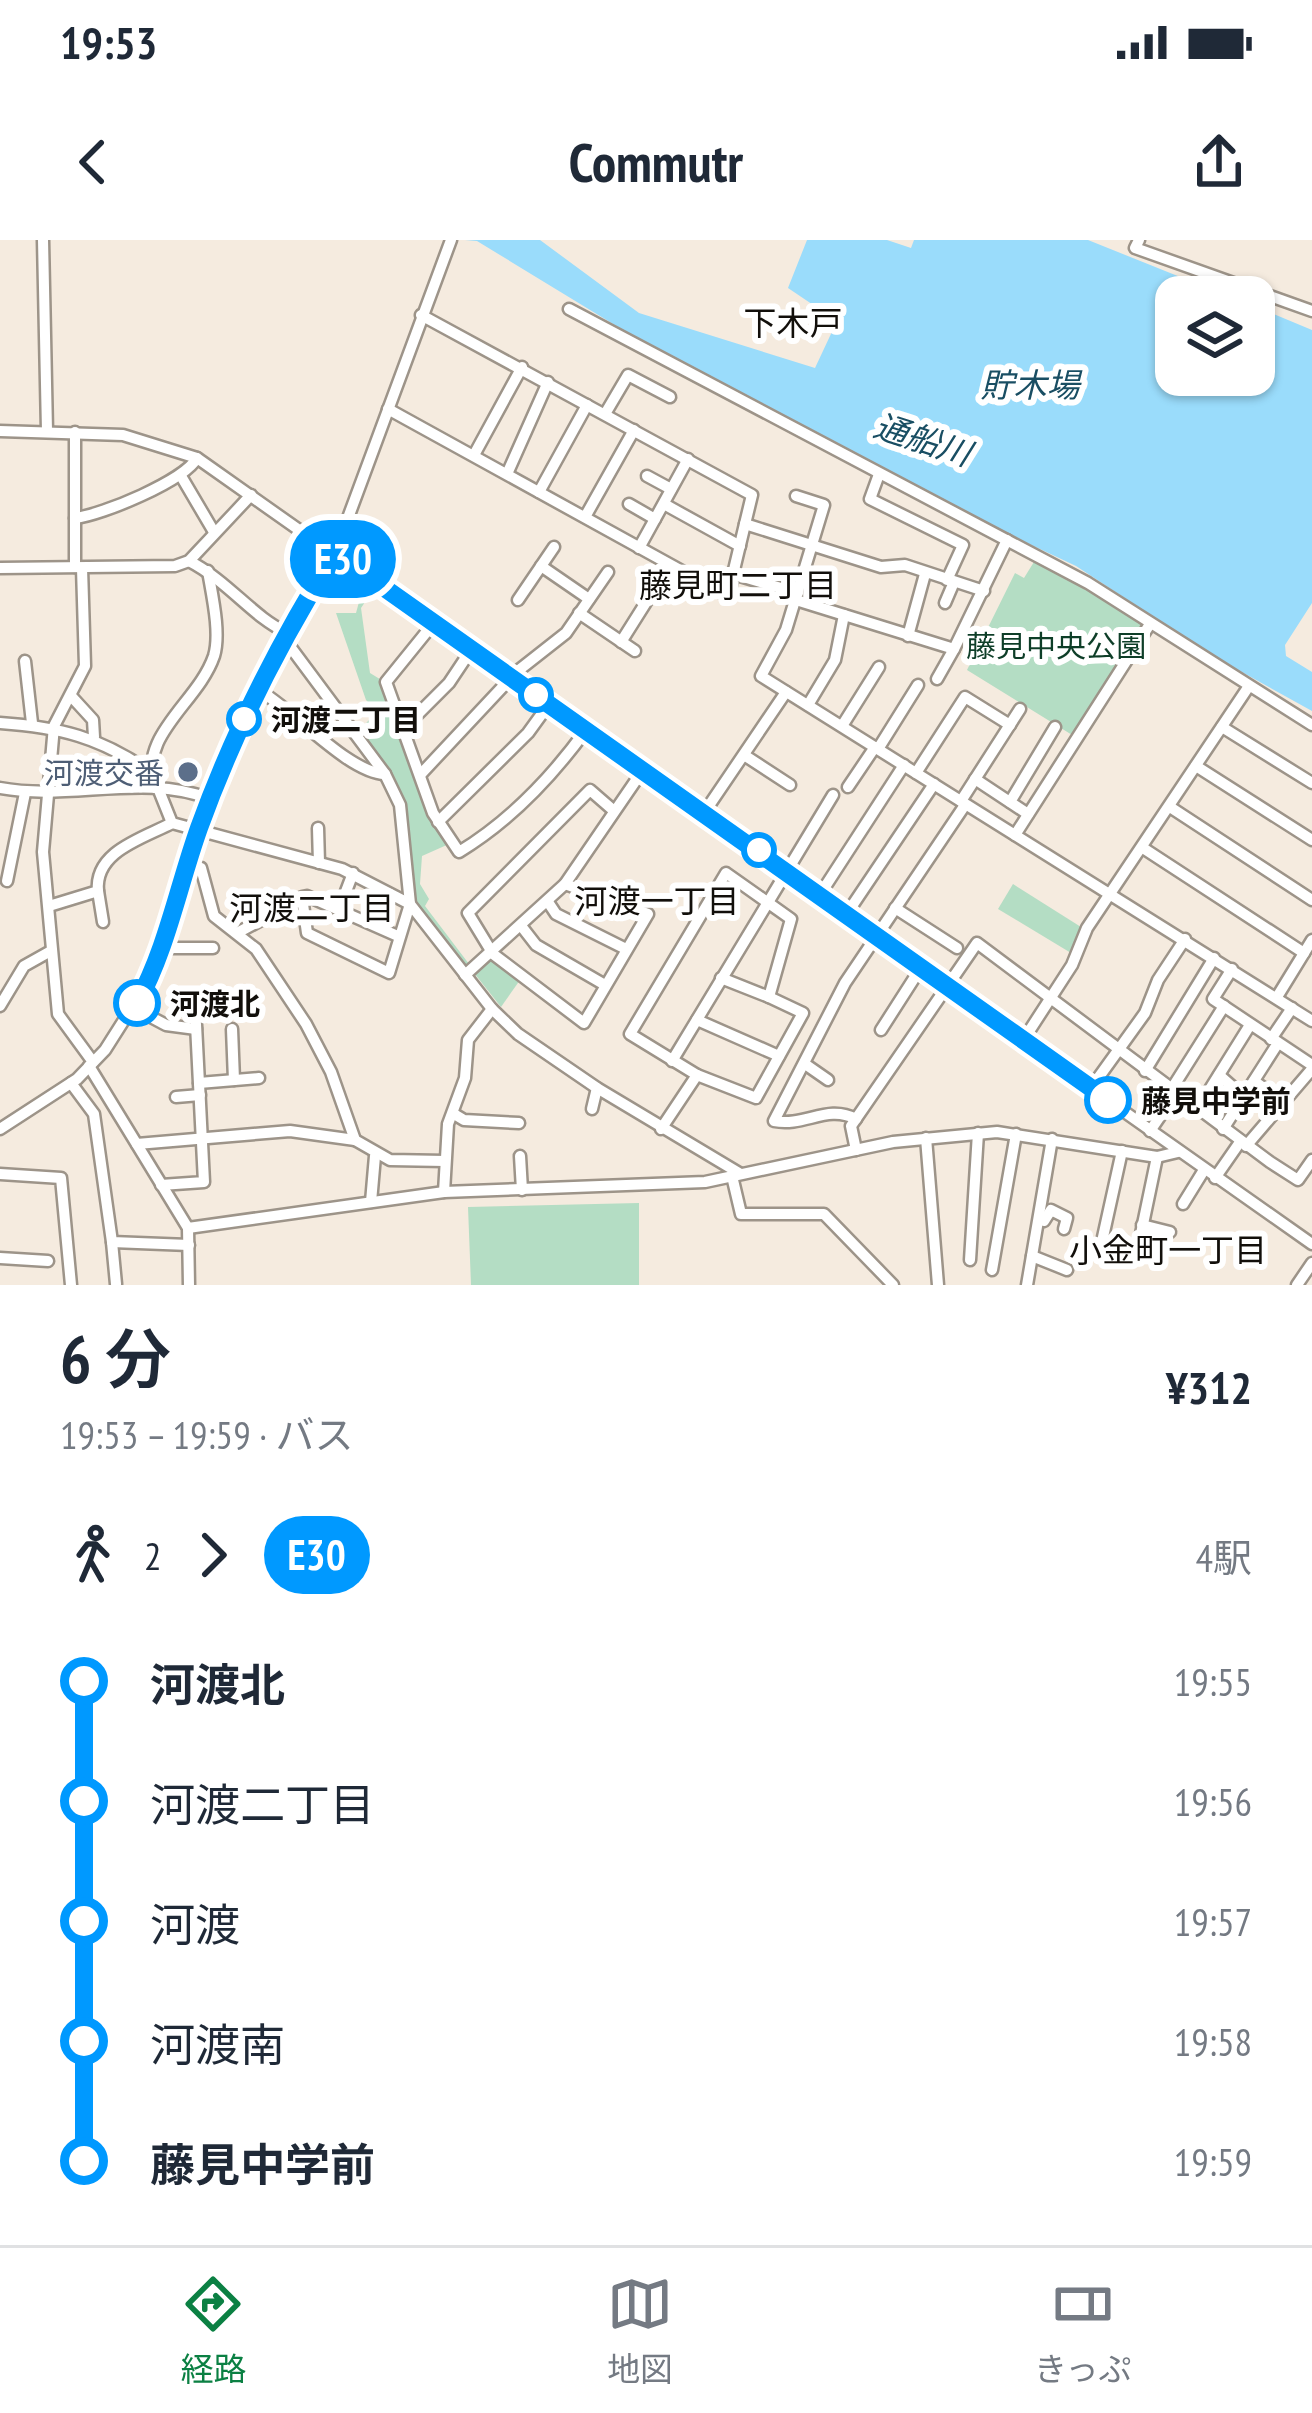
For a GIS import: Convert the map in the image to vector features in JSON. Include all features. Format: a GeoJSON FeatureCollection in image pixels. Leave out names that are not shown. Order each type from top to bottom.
{"type":"FeatureCollection","features":[{"type":"Feature","properties":{"kind":"street"},"geometry":{"type":"LineString","coordinates":[[43,240],[47,431]]}},
{"type":"Feature","properties":{"kind":"street"},"geometry":{"type":"LineString","coordinates":[[1138,240],[1136,248],[1312,310]]}},
{"type":"Feature","properties":{"kind":"street"},"geometry":{"type":"LineString","coordinates":[[0,1129],[71,1083],[134,1008],[163,948],[198,831],[257,689],[335,553],[451,241]]}},
{"type":"Feature","properties":{"kind":"street"},"geometry":{"type":"LineString","coordinates":[[568,309],[805,435],[877,480],[1088,583],[1312,725]]}},
{"type":"Feature","properties":{"kind":"street"},"geometry":{"type":"LineString","coordinates":[[388,409],[729,597],[752,495],[421,315]]}},
{"type":"Feature","properties":{"kind":"street"},"geometry":{"type":"LineString","coordinates":[[474,455],[523,367]]}},
{"type":"Feature","properties":{"kind":"street"},"geometry":{"type":"LineString","coordinates":[[605,414],[628,375],[670,398]]}},
{"type":"Feature","properties":{"kind":"street"},"geometry":{"type":"LineString","coordinates":[[507,473],[548,382]]}},
{"type":"Feature","properties":{"kind":"street"},"geometry":{"type":"LineString","coordinates":[[539,491],[587,405]]}},
{"type":"Feature","properties":{"kind":"street"},"geometry":{"type":"LineString","coordinates":[[584,517],[634,430]]}},
{"type":"Feature","properties":{"kind":"street"},"geometry":{"type":"LineString","coordinates":[[0,431],[139,437],[196,458],[848,912],[1312,1244]]}},
{"type":"Feature","properties":{"kind":"street"},"geometry":{"type":"LineString","coordinates":[[75,432],[75,518],[85,666],[54,726],[43,852],[49,952],[58,1014],[188,1228],[189,1285]]}},
{"type":"Feature","properties":{"kind":"street"},"geometry":{"type":"LineString","coordinates":[[75,518],[100,514],[181,476],[196,458]]}},
{"type":"Feature","properties":{"kind":"street"},"geometry":{"type":"LineString","coordinates":[[639,548],[688,460]]}},
{"type":"Feature","properties":{"kind":"street"},"geometry":{"type":"LineString","coordinates":[[181,476],[214,532]]}},
{"type":"Feature","properties":{"kind":"street"},"geometry":{"type":"LineString","coordinates":[[646,476],[671,490]]}},
{"type":"Feature","properties":{"kind":"street"},"geometry":{"type":"LineString","coordinates":[[877,480],[870,499],[963,545],[945,603]]}},
{"type":"Feature","properties":{"kind":"street"},"geometry":{"type":"LineString","coordinates":[[189,562],[251,495]]}},
{"type":"Feature","properties":{"kind":"street"},"geometry":{"type":"LineString","coordinates":[[796,496],[824,505],[797,597],[761,676],[1312,1021]]}},
{"type":"Feature","properties":{"kind":"street"},"geometry":{"type":"LineString","coordinates":[[628,503],[655,519]]}},
{"type":"Feature","properties":{"kind":"street"},"geometry":{"type":"LineString","coordinates":[[664,504],[740,546]]}},
{"type":"Feature","properties":{"kind":"street"},"geometry":{"type":"LineString","coordinates":[[745,524],[881,567],[905,565],[984,591]]}},
{"type":"Feature","properties":{"kind":"street"},"geometry":{"type":"LineString","coordinates":[[938,680],[1007,540]]}},
{"type":"Feature","properties":{"kind":"street"},"geometry":{"type":"LineString","coordinates":[[518,599],[554,547]]}},
{"type":"Feature","properties":{"kind":"street"},"geometry":{"type":"LineString","coordinates":[[0,568],[189,562],[248,600],[267,624],[285,634],[385,773],[400,806],[410,904],[400,937],[389,973],[307,933],[302,897],[340,907],[400,937]]}},
{"type":"Feature","properties":{"kind":"street"},"geometry":{"type":"LineString","coordinates":[[541,566],[589,599]]}},
{"type":"Feature","properties":{"kind":"street"},"geometry":{"type":"LineString","coordinates":[[149,772],[155,744],[188,705],[216,648],[208,571]]}},
{"type":"Feature","properties":{"kind":"street"},"geometry":{"type":"LineString","coordinates":[[420,775],[511,678],[566,633],[608,572]]}},
{"type":"Feature","properties":{"kind":"street"},"geometry":{"type":"LineString","coordinates":[[734,574],[954,650]]}},
{"type":"Feature","properties":{"kind":"street"},"geometry":{"type":"LineString","coordinates":[[908,636],[925,574]]}},
{"type":"Feature","properties":{"kind":"street"},"geometry":{"type":"LineString","coordinates":[[621,642],[650,596]]}},
{"type":"Feature","properties":{"kind":"street"},"geometry":{"type":"LineString","coordinates":[[579,613],[635,651]]}},
{"type":"Feature","properties":{"kind":"street"},"geometry":{"type":"LineString","coordinates":[[808,705],[835,660],[844,615]]}},
{"type":"Feature","properties":{"kind":"street"},"geometry":{"type":"LineString","coordinates":[[434,624],[386,682],[438,822],[459,852],[493,831],[562,764],[586,730]]}},
{"type":"Feature","properties":{"kind":"street"},"geometry":{"type":"LineString","coordinates":[[1015,836],[1150,624]]}},
{"type":"Feature","properties":{"kind":"street"},"geometry":{"type":"LineString","coordinates":[[403,729],[449,683],[470,650]]}},
{"type":"Feature","properties":{"kind":"street"},"geometry":{"type":"LineString","coordinates":[[25,661],[32,723]]}},
{"type":"Feature","properties":{"kind":"street"},"geometry":{"type":"LineString","coordinates":[[842,726],[879,667]]}},
{"type":"Feature","properties":{"kind":"street"},"geometry":{"type":"LineString","coordinates":[[848,787],[918,685]]}},
{"type":"Feature","properties":{"kind":"street"},"geometry":{"type":"LineString","coordinates":[[1024,1039],[1111,894],[1250,686]]}},
{"type":"Feature","properties":{"kind":"street"},"geometry":{"type":"LineString","coordinates":[[257,689],[333,747],[374,773],[385,773]]}},
{"type":"Feature","properties":{"kind":"street"},"geometry":{"type":"LineString","coordinates":[[704,812],[786,692]]}},
{"type":"Feature","properties":{"kind":"street"},"geometry":{"type":"LineString","coordinates":[[71,696],[93,720],[94,737]]}},
{"type":"Feature","properties":{"kind":"street"},"geometry":{"type":"LineString","coordinates":[[916,773],[965,697],[1010,725]]}},
{"type":"Feature","properties":{"kind":"street"},"geometry":{"type":"LineString","coordinates":[[438,822],[528,733],[549,704]]}},
{"type":"Feature","properties":{"kind":"street"},"geometry":{"type":"LineString","coordinates":[[856,1119],[832,1111],[798,1124],[767,1120],[1020,709]]}},
{"type":"Feature","properties":{"kind":"street"},"geometry":{"type":"LineString","coordinates":[[0,723],[54,726],[94,737],[149,772],[172,823]]}},
{"type":"Feature","properties":{"kind":"street"},"geometry":{"type":"LineString","coordinates":[[1010,802],[1055,727]]}},
{"type":"Feature","properties":{"kind":"street"},"geometry":{"type":"LineString","coordinates":[[1222,727],[1312,783]]}},
{"type":"Feature","properties":{"kind":"street"},"geometry":{"type":"LineString","coordinates":[[744,755],[790,785]]}},
{"type":"Feature","properties":{"kind":"street"},"geometry":{"type":"LineString","coordinates":[[821,893],[904,766]]}},
{"type":"Feature","properties":{"kind":"street"},"geometry":{"type":"LineString","coordinates":[[1196,766],[1312,840]]}},
{"type":"Feature","properties":{"kind":"street"},"geometry":{"type":"LineString","coordinates":[[466,975],[565,884],[644,770]]}},
{"type":"Feature","properties":{"kind":"street"},"geometry":{"type":"LineString","coordinates":[[975,779],[1028,814]]}},
{"type":"Feature","properties":{"kind":"street"},"geometry":{"type":"LineString","coordinates":[[848,912],[934,784]]}},
{"type":"Feature","properties":{"kind":"street"},"geometry":{"type":"LineString","coordinates":[[0,788],[46,795],[184,789],[211,799]]}},
{"type":"Feature","properties":{"kind":"street"},"geometry":{"type":"LineString","coordinates":[[565,884],[648,914],[584,1023],[493,954],[468,913],[590,790],[613,810]]}},
{"type":"Feature","properties":{"kind":"street"},"geometry":{"type":"LineString","coordinates":[[7,881],[25,793]]}},
{"type":"Feature","properties":{"kind":"street"},"geometry":{"type":"LineString","coordinates":[[672,1061],[833,795]]}},
{"type":"Feature","properties":{"kind":"street"},"geometry":{"type":"LineString","coordinates":[[1170,807],[1312,900]]}},
{"type":"Feature","properties":{"kind":"street"},"geometry":{"type":"LineString","coordinates":[[103,922],[97,880],[111,855],[172,823],[353,873],[410,904],[492,1010],[518,1034],[737,1175]]}},
{"type":"Feature","properties":{"kind":"street"},"geometry":{"type":"LineString","coordinates":[[318,828],[319,863]]}},
{"type":"Feature","properties":{"kind":"street"},"geometry":{"type":"LineString","coordinates":[[1142,848],[1304,953]]}},
{"type":"Feature","properties":{"kind":"street"},"geometry":{"type":"LineString","coordinates":[[188,866],[201,868],[214,916],[256,949],[306,1024],[331,1072],[355,1140]]}},
{"type":"Feature","properties":{"kind":"street"},"geometry":{"type":"LineString","coordinates":[[340,907],[353,873]]}},
{"type":"Feature","properties":{"kind":"street"},"geometry":{"type":"LineString","coordinates":[[722,977],[803,1013],[756,1098],[697,1076],[630,1034],[726,873],[791,919],[769,997]]}},
{"type":"Feature","properties":{"kind":"street"},"geometry":{"type":"LineString","coordinates":[[181,888],[199,893],[205,886]]}},
{"type":"Feature","properties":{"kind":"street"},"geometry":{"type":"LineString","coordinates":[[49,906],[98,890]]}},
{"type":"Feature","properties":{"kind":"street"},"geometry":{"type":"LineString","coordinates":[[548,902],[556,914],[626,949]]}},
{"type":"Feature","properties":{"kind":"street"},"geometry":{"type":"LineString","coordinates":[[895,908],[957,948]]}},
{"type":"Feature","properties":{"kind":"street"},"geometry":{"type":"LineString","coordinates":[[237,933],[267,917]]}},
{"type":"Feature","properties":{"kind":"street"},"geometry":{"type":"LineString","coordinates":[[522,927],[536,945],[604,985]]}},
{"type":"Feature","properties":{"kind":"street"},"geometry":{"type":"LineString","coordinates":[[1091,1088],[1145,1013],[1158,980],[1184,939]]}},
{"type":"Feature","properties":{"kind":"street"},"geometry":{"type":"LineString","coordinates":[[1277,997],[1312,940]]}},
{"type":"Feature","properties":{"kind":"street"},"geometry":{"type":"LineString","coordinates":[[856,1150],[851,1126],[977,943],[1243,1144],[1298,1180],[1312,1160]]}},
{"type":"Feature","properties":{"kind":"street"},"geometry":{"type":"LineString","coordinates":[[163,948],[213,948]]}},
{"type":"Feature","properties":{"kind":"street"},"geometry":{"type":"LineString","coordinates":[[0,1006],[24,966],[49,952]]}},
{"type":"Feature","properties":{"kind":"street"},"geometry":{"type":"LineString","coordinates":[[1145,1071],[1214,958]]}},
{"type":"Feature","properties":{"kind":"street"},"geometry":{"type":"LineString","coordinates":[[880,1030],[922,966]]}},
{"type":"Feature","properties":{"kind":"street"},"geometry":{"type":"LineString","coordinates":[[1183,1204],[1312,1067],[1213,1000],[1232,969]]}},
{"type":"Feature","properties":{"kind":"street"},"geometry":{"type":"LineString","coordinates":[[160,1185],[204,1182],[195,1005],[223,1003]]}},
{"type":"Feature","properties":{"kind":"street"},"geometry":{"type":"LineString","coordinates":[[1150,1131],[1224,1006]]}},
{"type":"Feature","properties":{"kind":"street"},"geometry":{"type":"LineString","coordinates":[[1223,1129],[1254,1082],[1292,1007]]}},
{"type":"Feature","properties":{"kind":"street"},"geometry":{"type":"LineString","coordinates":[[134,1008],[166,1024],[196,1029]]}},
{"type":"Feature","properties":{"kind":"street"},"geometry":{"type":"LineString","coordinates":[[444,1192],[445,1160],[465,1078],[468,1040],[492,1010]]}},
{"type":"Feature","properties":{"kind":"street"},"geometry":{"type":"LineString","coordinates":[[697,1020],[779,1056]]}},
{"type":"Feature","properties":{"kind":"street"},"geometry":{"type":"LineString","coordinates":[[1197,1110],[1250,1024]]}},
{"type":"Feature","properties":{"kind":"street"},"geometry":{"type":"LineString","coordinates":[[232,1029],[234,1080]]}},
{"type":"Feature","properties":{"kind":"street"},"geometry":{"type":"LineString","coordinates":[[805,1064],[828,1080]]}},
{"type":"Feature","properties":{"kind":"street"},"geometry":{"type":"LineString","coordinates":[[1219,1075],[1244,1096]]}},
{"type":"Feature","properties":{"kind":"street"},"geometry":{"type":"LineString","coordinates":[[661,1129],[697,1076]]}},
{"type":"Feature","properties":{"kind":"street"},"geometry":{"type":"LineString","coordinates":[[176,1096],[259,1078]]}},
{"type":"Feature","properties":{"kind":"street"},"geometry":{"type":"LineString","coordinates":[[465,1078],[484,1079]]}},
{"type":"Feature","properties":{"kind":"street"},"geometry":{"type":"LineString","coordinates":[[1254,1082],[1283,1102]]}},
{"type":"Feature","properties":{"kind":"street"},"geometry":{"type":"LineString","coordinates":[[71,1083],[94,1114],[116,1284]]}},
{"type":"Feature","properties":{"kind":"street"},"geometry":{"type":"LineString","coordinates":[[592,1109],[597,1088]]}},
{"type":"Feature","properties":{"kind":"street"},"geometry":{"type":"LineString","coordinates":[[454,1114],[464,1120],[519,1123]]}},
{"type":"Feature","properties":{"kind":"street"},"geometry":{"type":"LineString","coordinates":[[137,1144],[290,1131],[355,1140],[376,1156],[445,1160]]}},
{"type":"Feature","properties":{"kind":"street"},"geometry":{"type":"LineString","coordinates":[[188,1228],[444,1192],[665,1186],[926,1138],[978,1133],[1016,1134],[1157,1157],[1178,1152]]}},
{"type":"Feature","properties":{"kind":"street"},"geometry":{"type":"LineString","coordinates":[[970,1261],[978,1133]]}},
{"type":"Feature","properties":{"kind":"street"},"geometry":{"type":"LineString","coordinates":[[992,1270],[1016,1134]]}},
{"type":"Feature","properties":{"kind":"street"},"geometry":{"type":"LineString","coordinates":[[926,1138],[938,1285]]}},
{"type":"Feature","properties":{"kind":"street"},"geometry":{"type":"LineString","coordinates":[[1027,1285],[1052,1139]]}},
{"type":"Feature","properties":{"kind":"street"},"geometry":{"type":"LineString","coordinates":[[1101,1246],[1122,1151]]}},
{"type":"Feature","properties":{"kind":"street"},"geometry":{"type":"LineString","coordinates":[[371,1202],[376,1156]]}},
{"type":"Feature","properties":{"kind":"street"},"geometry":{"type":"LineString","coordinates":[[520,1156],[522,1190]]}},
{"type":"Feature","properties":{"kind":"street"},"geometry":{"type":"LineString","coordinates":[[1138,1248],[1157,1157]]}},
{"type":"Feature","properties":{"kind":"street"},"geometry":{"type":"LineString","coordinates":[[0,1174],[61,1178],[70,1285]]}},
{"type":"Feature","properties":{"kind":"street"},"geometry":{"type":"LineString","coordinates":[[737,1175],[741,1214],[824,1214],[893,1285]]}},
{"type":"Feature","properties":{"kind":"street"},"geometry":{"type":"LineString","coordinates":[[1037,1221],[1043,1223],[1051,1210],[1067,1219],[1064,1229]]}},
{"type":"Feature","properties":{"kind":"street"},"geometry":{"type":"LineString","coordinates":[[1142,1225],[1170,1232]]}},
{"type":"Feature","properties":{"kind":"street"},"geometry":{"type":"LineString","coordinates":[[112,1242],[189,1245]]}},
{"type":"Feature","properties":{"kind":"street"},"geometry":{"type":"LineString","coordinates":[[1032,1256],[1067,1270]]}},
{"type":"Feature","properties":{"kind":"street"},"geometry":{"type":"LineString","coordinates":[[0,1258],[48,1261]]}},
{"type":"Feature","properties":{"kind":"street"},"geometry":{"type":"LineString","coordinates":[[1297,1285],[1312,1263]]}},
{"type":"Feature","properties":{"kind":"green space","name":"藤見中央公園"},"geometry":{"type":"Polygon","coordinates":[[[1037,557],[1150,624],[1077,738],[967,670],[1015,573],[1024,578],[1037,557]]]}},
{"type":"Feature","properties":{"kind":"green space"},"geometry":{"type":"Polygon","coordinates":[[[362,591],[369,596],[361,608],[370,673],[383,681],[449,844],[422,856],[420,884],[429,899],[425,906],[469,964],[465,968],[413,901],[406,813],[360,730],[377,711],[366,700],[336,613],[356,613],[362,591]]]}},
{"type":"Feature","properties":{"kind":"green space"},"geometry":{"type":"Polygon","coordinates":[[[1013,884],[1081,927],[1071,953],[998,909],[1013,884]]]}},
{"type":"Feature","properties":{"kind":"green space"},"geometry":{"type":"Polygon","coordinates":[[[491,961],[520,980],[501,1007],[474,973],[491,961]]]}},
{"type":"Feature","properties":{"kind":"green space"},"geometry":{"type":"Polygon","coordinates":[[[639,1203],[639,1285],[471,1285],[468,1207],[639,1203]]]}},
{"type":"Feature","properties":{"kind":"water","name":"貯木場"},"geometry":{"type":"Polygon","coordinates":[[[465,240],[540,240],[639,313],[815,368],[837,321],[788,288],[807,240],[887,240],[911,248],[914,240],[1088,240],[1178,276],[1155,276],[1155,396],[1275,396],[1275,315],[1312,330],[1312,603],[1285,645],[1286,656],[1312,672],[1312,711],[1213,656],[1076,566],[947,505],[664,355],[477,241],[465,240]]]}},
{"type":"Feature","properties":{"kind":"bus line","name":"E30"},"geometry":{"type":"LineString","coordinates":[[137,1003],[163,948],[198,831],[257,689],[335,553],[1108,1100]]}},
{"type":"Feature","properties":{"kind":"place","name":"河渡二丁目"},"geometry":{"type":"Point","coordinates":[244,719]}},
{"type":"Feature","properties":{"kind":"place","name":"河渡交番"},"geometry":{"type":"Point","coordinates":[188,772]}},
{"type":"Feature","properties":{"kind":"place","name":"河渡北"},"geometry":{"type":"Point","coordinates":[137,1003]}},
{"type":"Feature","properties":{"kind":"place","name":"藤見中学前"},"geometry":{"type":"Point","coordinates":[1108,1100]}},
{"type":"Feature","properties":{"kind":"district","name":"下木戸"},"geometry":{"type":"Point","coordinates":[793,322]}},
{"type":"Feature","properties":{"kind":"district","name":"藤見町二丁目"},"geometry":{"type":"Point","coordinates":[738,584]}},
{"type":"Feature","properties":{"kind":"district","name":"河渡一丁目"},"geometry":{"type":"Point","coordinates":[657,900]}},
{"type":"Feature","properties":{"kind":"district","name":"河渡二丁目"},"geometry":{"type":"Point","coordinates":[312,907]}},
{"type":"Feature","properties":{"kind":"district","name":"小金町一丁目"},"geometry":{"type":"Point","coordinates":[1168,1249]}},
{"type":"Feature","properties":{"kind":"water label","name":"通船川"},"geometry":{"type":"Point","coordinates":[923,439]}}]}
